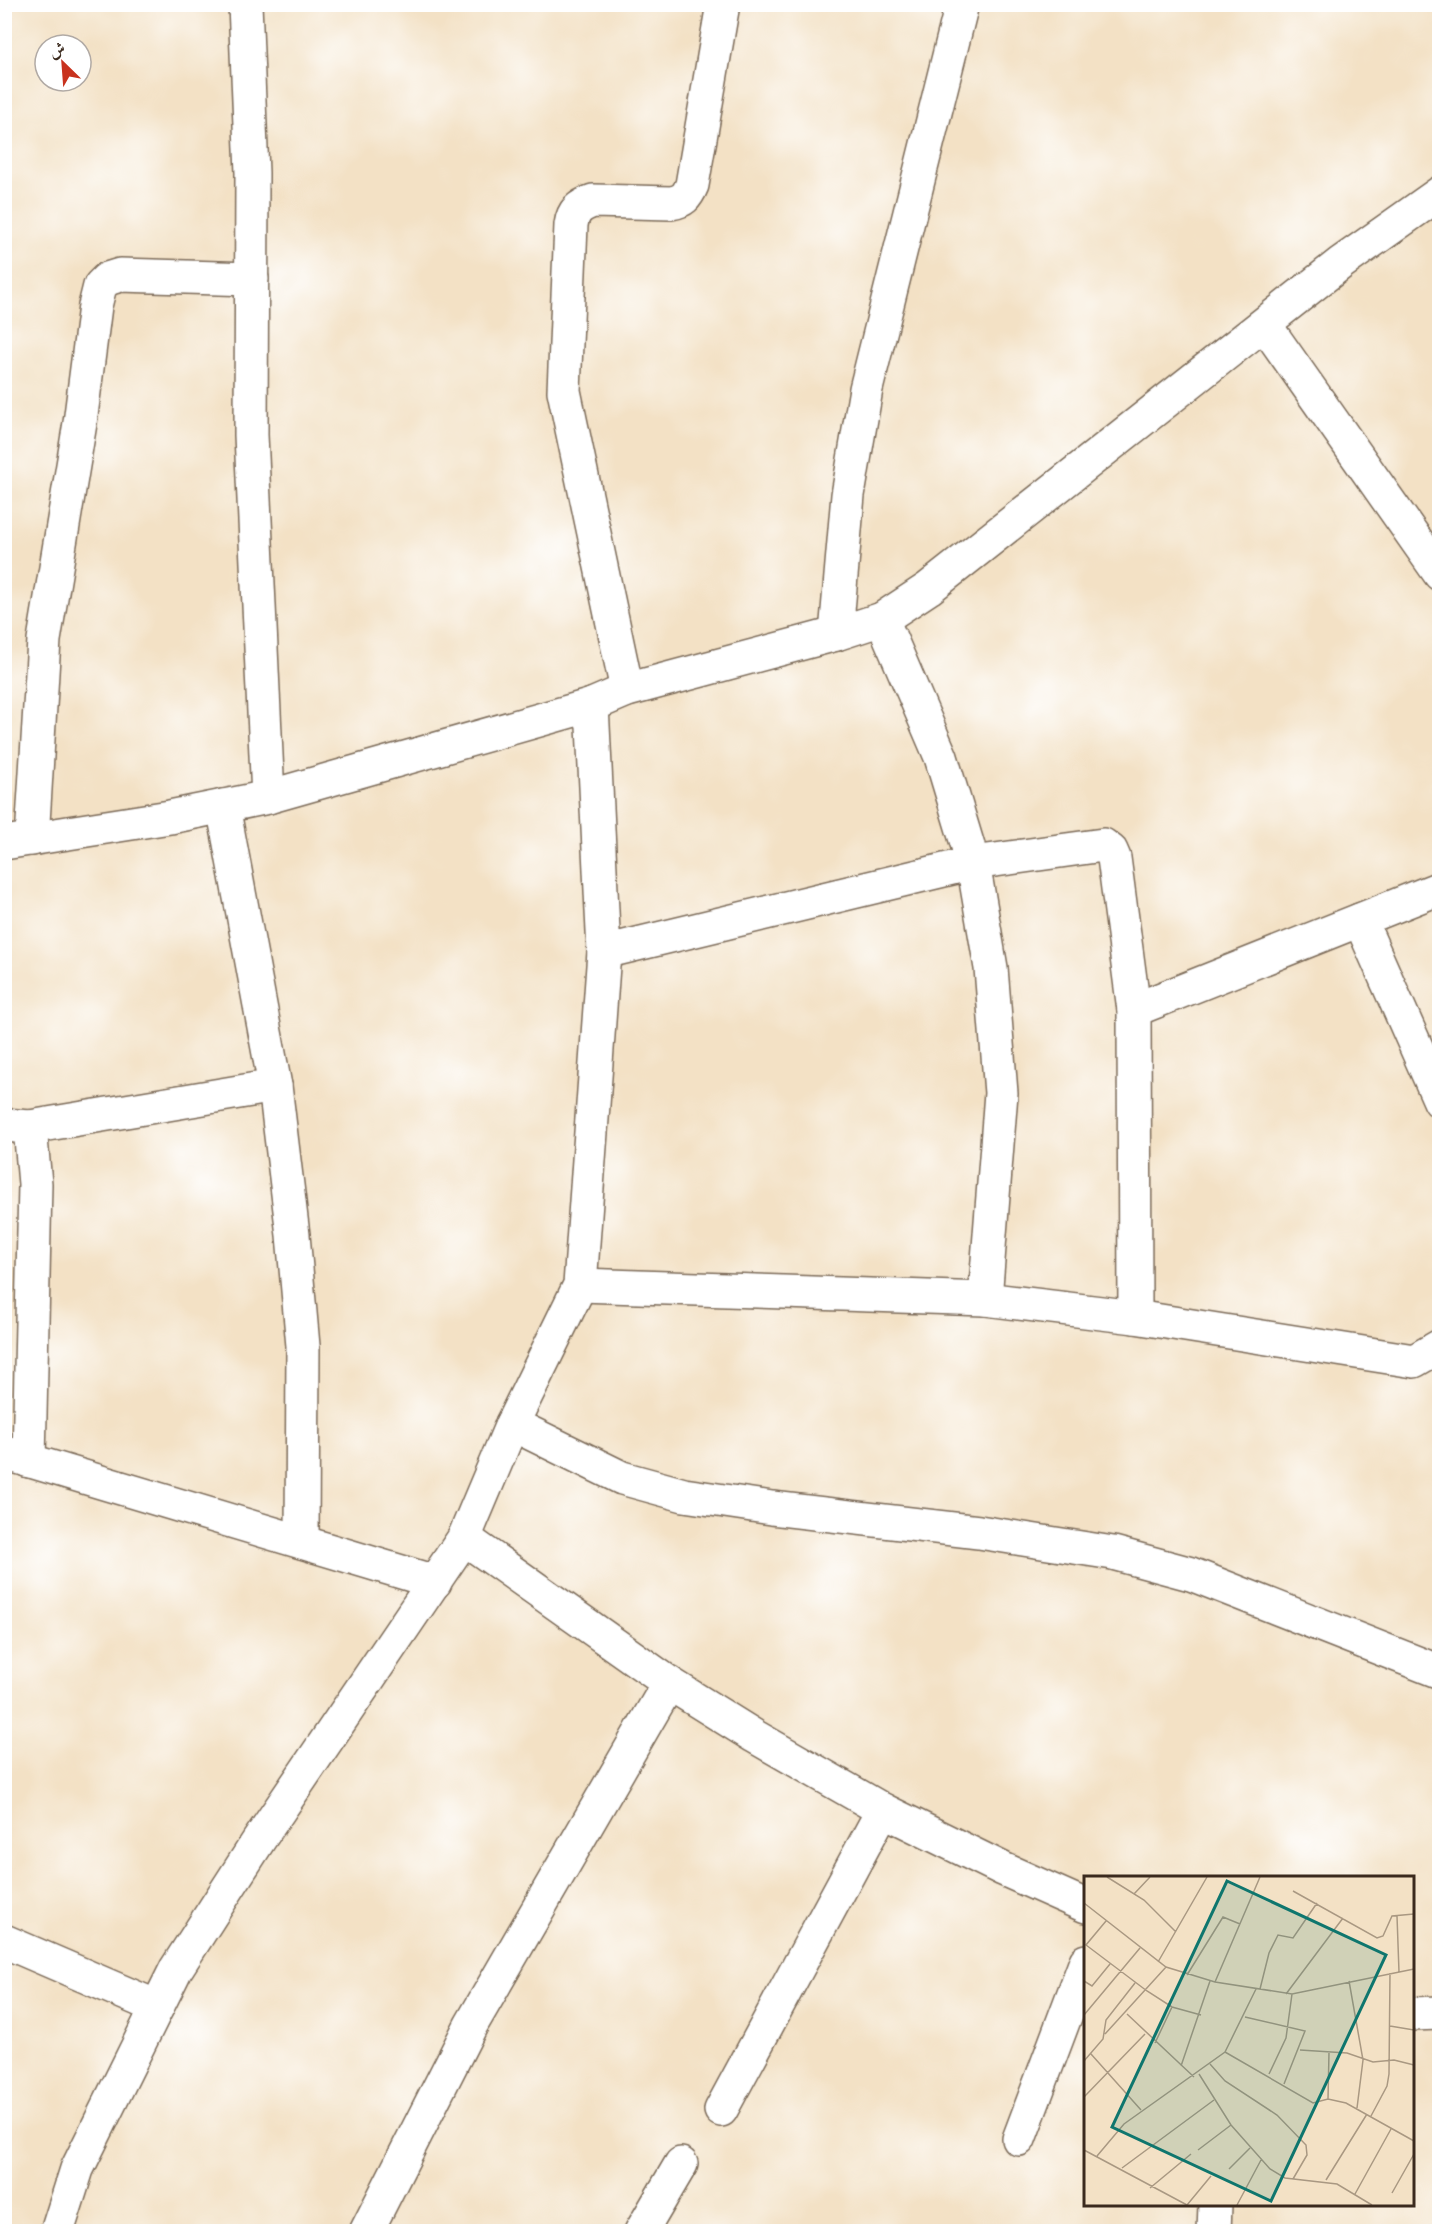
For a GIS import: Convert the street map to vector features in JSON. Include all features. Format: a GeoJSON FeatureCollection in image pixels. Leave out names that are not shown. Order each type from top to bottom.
{"type":"FeatureCollection","features":[{"type":"Feature","properties":{"kind":"street"},"geometry":{"type":"LineString","coordinates":[[245,4],[252,173],[251,435],[268,797]]}},
{"type":"Feature","properties":{"kind":"street"},"geometry":{"type":"LineString","coordinates":[[627,690],[564,391],[571,225],[573,214],[582,205],[592,201],[670,203],[681,201],[688,195],[692,185],[723,4]]}},
{"type":"Feature","properties":{"kind":"street"},"geometry":{"type":"LineString","coordinates":[[836,634],[848,495],[866,389],[962,4]]}},
{"type":"Feature","properties":{"kind":"street"},"geometry":{"type":"LineString","coordinates":[[252,279],[120,275],[107,279],[100,286],[77,446],[44,640],[18,841],[170,817],[268,797],[592,705],[627,690],[836,634],[882,619],[928,588],[1341,263],[1440,193]]}},
{"type":"Feature","properties":{"kind":"street"},"geometry":{"type":"LineString","coordinates":[[1264,325],[1440,574]]}},
{"type":"Feature","properties":{"kind":"street"},"geometry":{"type":"LineString","coordinates":[[882,619],[941,757],[973,863],[992,968],[1001,1093],[985,1299]]}},
{"type":"Feature","properties":{"kind":"street"},"geometry":{"type":"LineString","coordinates":[[57,2232],[77,2169],[176,1969],[259,1840],[464,1538],[512,1424],[580,1285],[604,952],[592,705]]}},
{"type":"Feature","properties":{"kind":"street"},"geometry":{"type":"LineString","coordinates":[[223,806],[275,1086],[303,1346],[302,1542]]}},
{"type":"Feature","properties":{"kind":"street"},"geometry":{"type":"LineString","coordinates":[[604,952],[973,863],[1103,845],[1107,847],[1114,858],[1134,1010],[1135,1317]]}},
{"type":"Feature","properties":{"kind":"street"},"geometry":{"type":"LineString","coordinates":[[1134,1010],[1440,888]]}},
{"type":"Feature","properties":{"kind":"street"},"geometry":{"type":"LineString","coordinates":[[1360,920],[1440,1101]]}},
{"type":"Feature","properties":{"kind":"street"},"geometry":{"type":"LineString","coordinates":[[275,1086],[17,1126],[35,1184],[17,1457],[435,1582]]}},
{"type":"Feature","properties":{"kind":"street"},"geometry":{"type":"LineString","coordinates":[[580,1285],[985,1299],[1135,1317],[1414,1361],[1440,1346]]}},
{"type":"Feature","properties":{"kind":"street"},"geometry":{"type":"LineString","coordinates":[[512,1424],[622,1478],[684,1495],[772,1508],[979,1532],[1113,1552],[1191,1574],[1440,1672]]}},
{"type":"Feature","properties":{"kind":"street"},"geometry":{"type":"LineString","coordinates":[[464,1538],[669,1683],[754,1736],[883,1810],[1003,1869],[1084,1905]]}},
{"type":"Feature","properties":{"kind":"street"},"geometry":{"type":"LineString","coordinates":[[366,2232],[471,2025],[669,1683]]}},
{"type":"Feature","properties":{"kind":"street"},"geometry":{"type":"LineString","coordinates":[[721,2110],[883,1810]]}},
{"type":"Feature","properties":{"kind":"street"},"geometry":{"type":"LineString","coordinates":[[4,1941],[157,2007]]}},
{"type":"Feature","properties":{"kind":"street"},"geometry":{"type":"LineString","coordinates":[[1019,2139],[1084,1966]]}},
{"type":"Feature","properties":{"kind":"street"},"geometry":{"type":"LineString","coordinates":[[1414,2013],[1440,2013]]}},
{"type":"Feature","properties":{"kind":"street"},"geometry":{"type":"LineString","coordinates":[[641,2232],[681,2164]]}},
{"type":"Feature","properties":{"kind":"street"},"geometry":{"type":"LineString","coordinates":[[1214,2232],[1215,2206]]}}]}
